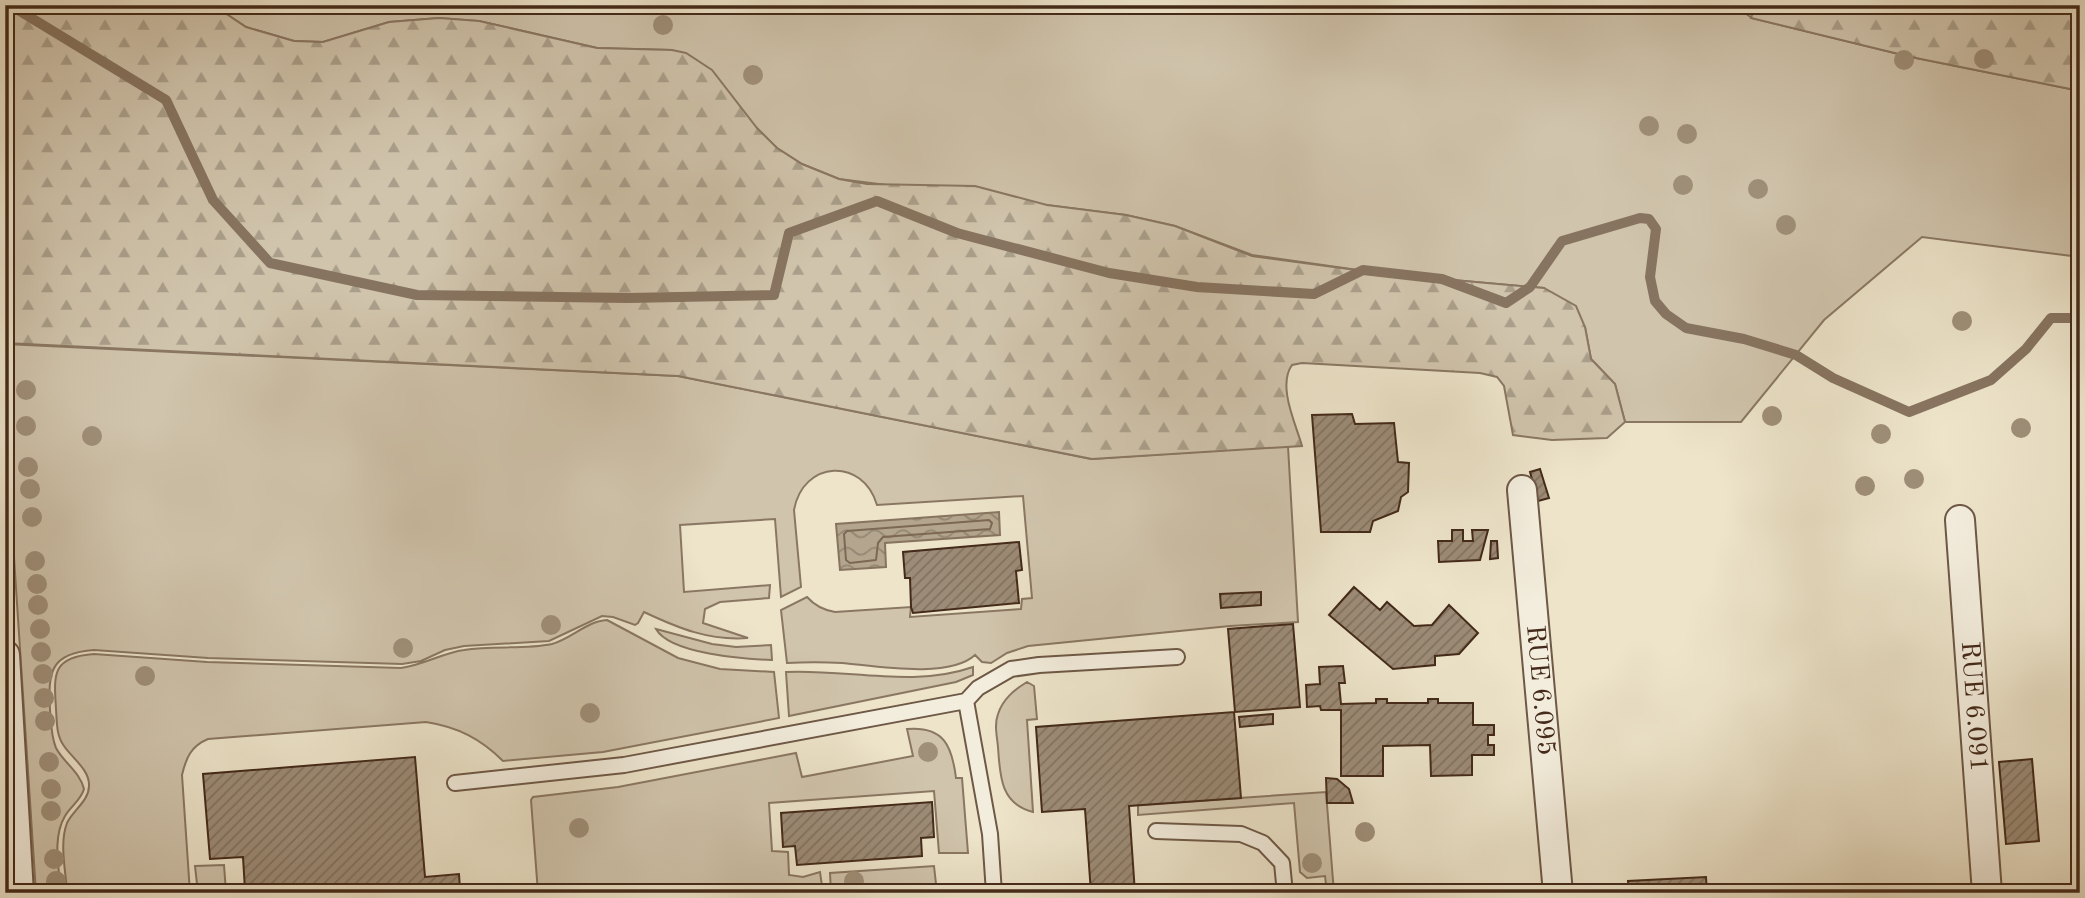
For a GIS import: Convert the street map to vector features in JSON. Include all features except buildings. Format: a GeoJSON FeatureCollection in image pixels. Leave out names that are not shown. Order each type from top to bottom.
{"type":"FeatureCollection","features":[{"type":"Feature","properties":{"kind":"street","name":"RUE 6.095"},"geometry":{"type":"LineString","coordinates":[[1522,490],[1558,893]]}},
{"type":"Feature","properties":{"kind":"street","name":"RUE 6.091"},"geometry":{"type":"LineString","coordinates":[[1960,520],[1987,893]]}},
{"type":"Feature","properties":{"kind":"street"},"geometry":{"type":"LineString","coordinates":[[5,654],[19,893]]}},
{"type":"Feature","properties":{"kind":"lane"},"geometry":{"type":"LineString","coordinates":[[455,783],[624,765],[965,701],[978,688],[1011,670],[1039,665],[1177,657]]}},
{"type":"Feature","properties":{"kind":"lane"},"geometry":{"type":"LineString","coordinates":[[965,701],[990,834],[994,893]]}},
{"type":"Feature","properties":{"kind":"lane"},"geometry":{"type":"LineString","coordinates":[[1156,831],[1241,834],[1263,844],[1282,863],[1285,893]]}},
{"type":"Feature","properties":{"kind":"green space"},"geometry":{"type":"Polygon","coordinates":[[[5,5],[213,5],[246,27],[294,41],[323,42],[389,22],[439,18],[479,21],[597,48],[672,50],[686,53],[712,70],[757,128],[777,148],[802,164],[839,179],[867,184],[975,186],[1047,205],[1126,215],[1175,226],[1252,256],[1386,274],[1544,288],[1576,306],[1585,327],[1591,359],[1615,384],[1625,422],[1607,438],[1552,440],[1513,435],[1504,386],[1497,377],[1480,373],[1302,363],[1292,365],[1286,383],[1289,405],[1302,446],[1092,459],[678,376],[5,343],[5,5]]]}},
{"type":"Feature","properties":{"kind":"green space"},"geometry":{"type":"Polygon","coordinates":[[[213,5],[1734,5],[1752,18],[1911,57],[2080,91],[2080,257],[1922,237],[1824,320],[1741,422],[1625,422],[1615,384],[1591,359],[1585,327],[1544,288],[1386,274],[1252,255],[1175,226],[1126,215],[839,179],[802,164],[777,148],[672,50],[597,48],[479,21],[439,18],[389,22],[323,42],[294,41],[246,27],[213,5]]]}},
{"type":"Feature","properties":{"kind":"green space"},"geometry":{"type":"Polygon","coordinates":[[[1755,5],[2080,5],[2080,91],[1911,57],[1751,18],[1755,5]]]}},
{"type":"Feature","properties":{"kind":"green space"},"geometry":{"type":"Polygon","coordinates":[[[5,344],[678,376],[1091,459],[1288,446],[1298,622],[1028,646],[1007,653],[991,663],[982,662],[975,655],[948,667],[930,669],[787,663],[781,610],[807,597],[820,607],[835,612],[911,607],[910,617],[1021,609],[1022,599],[1032,598],[1023,496],[877,505],[870,489],[859,478],[847,472],[834,471],[809,481],[800,493],[794,510],[801,587],[781,597],[775,519],[680,525],[684,592],[770,585],[769,598],[720,602],[705,609],[703,623],[748,638],[694,632],[644,612],[635,625],[602,616],[549,641],[464,646],[445,650],[421,661],[402,664],[208,658],[94,650],[68,655],[60,660],[51,675],[53,739],[56,748],[84,789],[65,816],[59,834],[57,853],[61,893],[36,893],[5,420],[5,344]]]}},
{"type":"Feature","properties":{"kind":"green space"},"geometry":{"type":"Polygon","coordinates":[[[607,620],[678,658],[720,669],[774,672],[779,718],[603,752],[503,761],[468,735],[426,722],[208,739],[190,753],[182,775],[190,893],[67,893],[63,849],[65,831],[70,818],[84,801],[89,786],[87,775],[64,746],[57,728],[56,677],[58,670],[70,659],[94,654],[207,662],[401,668],[464,650],[552,644],[593,623],[607,620]]]}},
{"type":"Feature","properties":{"kind":"green space"},"geometry":{"type":"Polygon","coordinates":[[[656,629],[712,644],[736,647],[771,645],[772,660],[692,650],[664,637],[656,629]]]}},
{"type":"Feature","properties":{"kind":"green space"},"geometry":{"type":"Polygon","coordinates":[[[973,667],[973,675],[956,682],[789,716],[786,672],[904,677],[950,673],[973,667]]]}},
{"type":"Feature","properties":{"kind":"green space"},"geometry":{"type":"Polygon","coordinates":[[[1027,682],[1034,686],[1037,719],[1027,720],[1033,812],[1014,802],[1004,787],[996,730],[997,718],[1006,699],[1027,682]]]}},
{"type":"Feature","properties":{"kind":"green space"},"geometry":{"type":"Polygon","coordinates":[[[907,729],[920,729],[938,735],[944,740],[952,756],[956,778],[962,778],[968,853],[939,853],[934,791],[769,803],[772,851],[788,852],[789,875],[803,877],[820,872],[823,893],[538,893],[531,800],[533,797],[618,787],[796,753],[802,777],[913,756],[907,729]]]}},
{"type":"Feature","properties":{"kind":"green space"},"geometry":{"type":"Polygon","coordinates":[[[1326,792],[1334,893],[1327,893],[1325,876],[1307,878],[1300,872],[1294,803],[1138,815],[1138,805],[1326,792]]]}},
{"type":"Feature","properties":{"kind":"green space"},"geometry":{"type":"Polygon","coordinates":[[[224,865],[226,892],[198,893],[195,866],[224,865]]]}},
{"type":"Feature","properties":{"kind":"green space"},"geometry":{"type":"Polygon","coordinates":[[[934,866],[937,893],[831,893],[830,873],[934,866]]]}},
{"type":"Feature","properties":{"kind":"water"},"geometry":{"type":"Polygon","coordinates":[[[999,512],[1000,535],[885,543],[886,567],[840,570],[836,524],[999,512]]]}},
{"type":"Feature","properties":{"kind":"waterway"},"geometry":{"type":"LineString","coordinates":[[10,5],[166,100],[213,200],[270,263],[417,295],[629,298],[774,295],[789,233],[877,201],[957,233],[1109,273],[1197,287],[1314,294],[1363,270],[1442,279],[1506,303],[1530,287],[1562,241],[1640,218],[1649,219],[1656,229],[1650,277],[1655,301],[1666,314],[1686,328],[1744,339],[1796,355],[1833,378],[1909,412],[1991,380],[2026,349],[2051,318],[2080,318]]}},
{"type":"Feature","properties":{"kind":"waterway"},"geometry":{"type":"LineString","coordinates":[[2059,5],[2080,10]]}}]}
